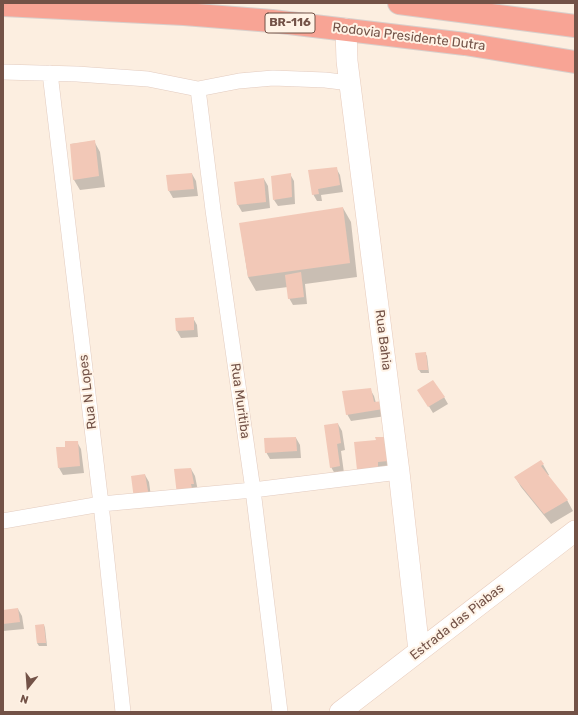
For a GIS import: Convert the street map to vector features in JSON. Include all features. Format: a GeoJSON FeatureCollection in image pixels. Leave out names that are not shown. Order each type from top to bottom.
{"type":"FeatureCollection","features":[{"type":"Feature","properties":{"kind":"highway"},"geometry":{"type":"LineString","coordinates":[[399,3],[575,26]]}},
{"type":"Feature","properties":{"kind":"highway","name":"Rodovia Presidente Dutra"},"geometry":{"type":"LineString","coordinates":[[3,5],[184,14],[346,29],[465,44],[575,62]]}},
{"type":"Feature","properties":{"kind":"street","name":"Rua Bahia"},"geometry":{"type":"LineString","coordinates":[[346,29],[347,60],[420,651]]}},
{"type":"Feature","properties":{"kind":"street"},"geometry":{"type":"LineString","coordinates":[[3,72],[113,76],[148,79],[198,90],[239,81],[273,78],[325,80],[350,84]]}},
{"type":"Feature","properties":{"kind":"street","name":"Rua N Lopes"},"geometry":{"type":"LineString","coordinates":[[50,73],[101,504],[123,712]]}},
{"type":"Feature","properties":{"kind":"street","name":"Rua Muritiba"},"geometry":{"type":"LineString","coordinates":[[198,90],[213,210],[253,490],[280,712]]}},
{"type":"Feature","properties":{"kind":"street"},"geometry":{"type":"LineString","coordinates":[[3,521],[101,504],[253,490],[399,472]]}},
{"type":"Feature","properties":{"kind":"street","name":"Estrada das Piabas"},"geometry":{"type":"LineString","coordinates":[[340,712],[575,531]]}},
{"type":"Feature","properties":{"kind":"building"},"geometry":{"type":"Polygon","coordinates":[[[95,140],[99,176],[73,180],[70,144],[95,140]]]}},
{"type":"Feature","properties":{"kind":"building"},"geometry":{"type":"Polygon","coordinates":[[[337,167],[340,185],[318,189],[319,194],[312,195],[308,170],[337,167]]]}},
{"type":"Feature","properties":{"kind":"building"},"geometry":{"type":"Polygon","coordinates":[[[192,173],[194,189],[168,191],[166,175],[192,173]]]}},
{"type":"Feature","properties":{"kind":"building"},"geometry":{"type":"Polygon","coordinates":[[[291,173],[292,197],[273,200],[271,176],[291,173]]]}},
{"type":"Feature","properties":{"kind":"building"},"geometry":{"type":"Polygon","coordinates":[[[264,178],[266,202],[237,205],[234,182],[264,178]]]}},
{"type":"Feature","properties":{"kind":"building"},"geometry":{"type":"Polygon","coordinates":[[[343,207],[350,263],[248,277],[239,223],[343,207]]]}},
{"type":"Feature","properties":{"kind":"building"},"geometry":{"type":"Polygon","coordinates":[[[301,272],[304,297],[288,299],[285,275],[301,272]]]}},
{"type":"Feature","properties":{"kind":"building"},"geometry":{"type":"Polygon","coordinates":[[[194,317],[194,330],[176,331],[175,318],[194,317]]]}},
{"type":"Feature","properties":{"kind":"building"},"geometry":{"type":"Polygon","coordinates":[[[426,352],[428,370],[418,370],[415,353],[426,352]]]}},
{"type":"Feature","properties":{"kind":"building"},"geometry":{"type":"Polygon","coordinates":[[[433,380],[445,397],[428,407],[417,390],[433,380]]]}},
{"type":"Feature","properties":{"kind":"building"},"geometry":{"type":"Polygon","coordinates":[[[371,388],[374,402],[383,401],[383,409],[346,415],[342,391],[371,388]]]}},
{"type":"Feature","properties":{"kind":"building"},"geometry":{"type":"Polygon","coordinates":[[[338,423],[341,443],[337,444],[340,466],[330,468],[324,425],[338,423]]]}},
{"type":"Feature","properties":{"kind":"building"},"geometry":{"type":"Polygon","coordinates":[[[296,437],[297,451],[265,453],[264,438],[296,437]]]}},
{"type":"Feature","properties":{"kind":"building"},"geometry":{"type":"Polygon","coordinates":[[[375,437],[386,437],[388,461],[378,462],[378,468],[357,470],[354,442],[376,440],[375,437]]]}},
{"type":"Feature","properties":{"kind":"building"},"geometry":{"type":"Polygon","coordinates":[[[65,441],[78,441],[80,466],[58,468],[56,447],[65,447],[65,441]]]}},
{"type":"Feature","properties":{"kind":"building"},"geometry":{"type":"Polygon","coordinates":[[[541,460],[544,464],[541,466],[568,500],[544,514],[514,477],[541,460]]]}},
{"type":"Feature","properties":{"kind":"building"},"geometry":{"type":"Polygon","coordinates":[[[191,468],[194,484],[191,484],[193,494],[177,495],[174,469],[191,468]]]}},
{"type":"Feature","properties":{"kind":"building"},"geometry":{"type":"Polygon","coordinates":[[[145,474],[149,497],[134,499],[131,476],[145,474]]]}},
{"type":"Feature","properties":{"kind":"building"},"geometry":{"type":"Polygon","coordinates":[[[18,608],[20,622],[3,624],[3,610],[18,608]]]}},
{"type":"Feature","properties":{"kind":"building"},"geometry":{"type":"Polygon","coordinates":[[[44,624],[46,643],[37,643],[35,625],[44,624]]]}}]}
